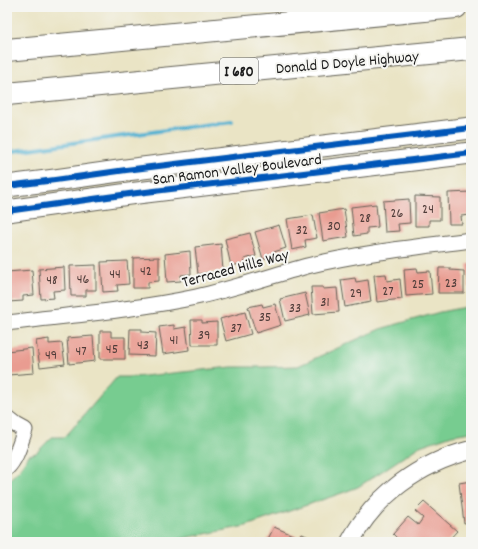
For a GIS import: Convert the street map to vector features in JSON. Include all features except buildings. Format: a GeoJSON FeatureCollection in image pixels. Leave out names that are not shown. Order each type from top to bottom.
{"type":"FeatureCollection","features":[{"type":"Feature","properties":{"kind":"highway"},"geometry":{"type":"LineString","coordinates":[[7,50],[456,7]]}},
{"type":"Feature","properties":{"kind":"highway","name":"Donald D Doyle Highway"},"geometry":{"type":"LineString","coordinates":[[7,94],[471,49]]}},
{"type":"Feature","properties":{"kind":"main road","name":"San Ramon Valley Boulevard"},"geometry":{"type":"LineString","coordinates":[[7,186],[471,128]]}},
{"type":"Feature","properties":{"kind":"main road","name":"San Ramon Valley Boulevard"},"geometry":{"type":"LineString","coordinates":[[7,211],[129,194],[471,153]]}},
{"type":"Feature","properties":{"kind":"street","name":"Terraced Hills Way"},"geometry":{"type":"LineString","coordinates":[[7,323],[174,301],[232,288],[315,265],[365,254],[471,240]]}},
{"type":"Feature","properties":{"kind":"street"},"geometry":{"type":"LineString","coordinates":[[7,418],[25,430],[17,454],[7,468]]}},
{"type":"Feature","properties":{"kind":"street"},"geometry":{"type":"LineString","coordinates":[[350,542],[370,511],[399,484],[411,475],[440,460],[471,450]]}},
{"type":"Feature","properties":{"kind":"green space"},"geometry":{"type":"Polygon","coordinates":[[[471,306],[471,432],[452,435],[420,446],[358,487],[246,526],[170,542],[7,542],[7,482],[20,469],[29,455],[36,453],[52,437],[65,437],[117,377],[134,377],[232,367],[298,366],[380,329],[440,312],[471,306]]]}},
{"type":"Feature","properties":{"kind":"waterway"},"geometry":{"type":"LineString","coordinates":[[7,152],[232,121]]}},
{"type":"Feature","properties":{"kind":"cycle path"},"geometry":{"type":"LineString","coordinates":[[7,186],[471,128]]}},
{"type":"Feature","properties":{"kind":"cycle path"},"geometry":{"type":"LineString","coordinates":[[7,211],[129,194],[471,153]]}}]}
